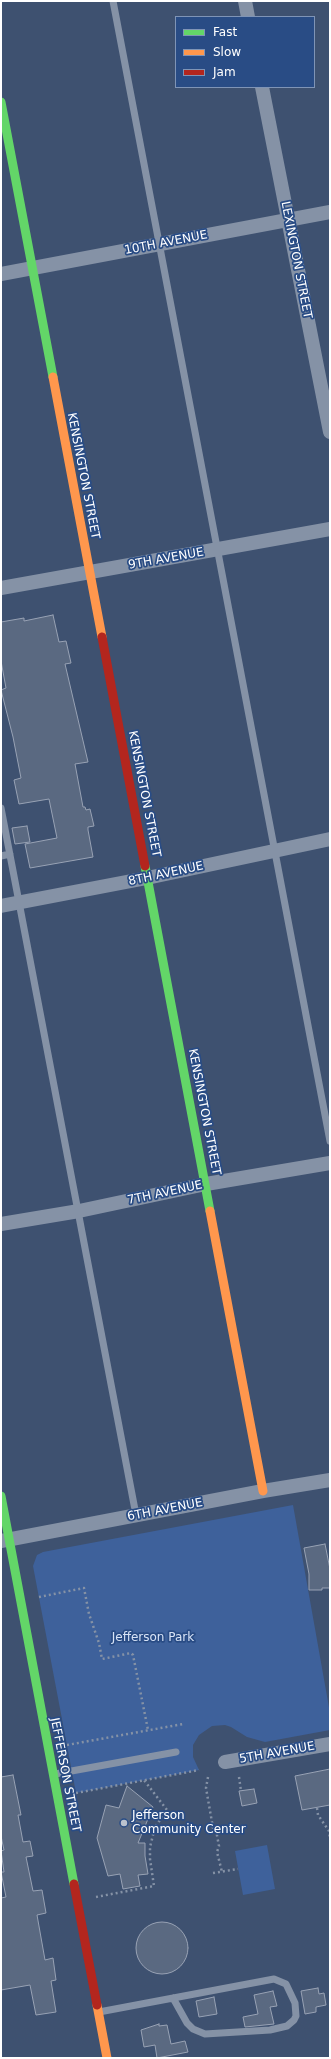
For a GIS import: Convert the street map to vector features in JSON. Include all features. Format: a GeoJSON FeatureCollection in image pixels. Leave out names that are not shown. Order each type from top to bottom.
{"type":"FeatureCollection","features":[{"type":"Feature","properties":{"kind":"street"},"geometry":{"type":"LineString","coordinates":[[245,1],[248,16]]}},
{"type":"Feature","properties":{"kind":"street","name":"LEXINGTON STREET"},"geometry":{"type":"LineString","coordinates":[[262,88],[330,432]]}},
{"type":"Feature","properties":{"kind":"street","name":"KENSINGTON STREET"},"geometry":{"type":"LineString","coordinates":[[1,102],[31,269],[90,572],[263,1491]]}},
{"type":"Feature","properties":{"kind":"street","name":"10TH AVENUE"},"geometry":{"type":"LineString","coordinates":[[1,274],[330,212]]}},
{"type":"Feature","properties":{"kind":"street","name":"9TH AVENUE"},"geometry":{"type":"LineString","coordinates":[[1,588],[330,529]]}},
{"type":"Feature","properties":{"kind":"street","name":"8TH AVENUE"},"geometry":{"type":"LineString","coordinates":[[1,906],[148,878],[330,839]]}},
{"type":"Feature","properties":{"kind":"street","name":"7TH AVENUE"},"geometry":{"type":"LineString","coordinates":[[1,1224],[79,1211],[206,1184],[330,1163]]}},
{"type":"Feature","properties":{"kind":"street","name":"6TH AVENUE"},"geometry":{"type":"LineString","coordinates":[[5,1540],[263,1491],[330,1480]]}},
{"type":"Feature","properties":{"kind":"street","name":"JEFFERSON STREET"},"geometry":{"type":"LineString","coordinates":[[1,1496],[5,1540],[53,1774],[107,2058]]}},
{"type":"Feature","properties":{"kind":"street","name":"5TH AVENUE"},"geometry":{"type":"LineString","coordinates":[[225,1762],[330,1744]]}},
{"type":"Feature","properties":{"kind":"lane"},"geometry":{"type":"LineString","coordinates":[[113,1],[330,1141]]}},
{"type":"Feature","properties":{"kind":"lane"},"geometry":{"type":"LineString","coordinates":[[1,808],[136,1515]]}},
{"type":"Feature","properties":{"kind":"lane"},"geometry":{"type":"LineString","coordinates":[[1,856],[10,854]]}},
{"type":"Feature","properties":{"kind":"lane"},"geometry":{"type":"LineString","coordinates":[[53,1774],[176,1752]]}},
{"type":"Feature","properties":{"kind":"lane"},"geometry":{"type":"LineString","coordinates":[[98,2012],[268,1979],[278,1980],[286,1984],[295,2003],[296,2016],[287,2026],[270,2030],[205,2034],[194,2029],[187,2023],[173,1998]]}},
{"type":"Feature","properties":{"kind":"path"},"geometry":{"type":"LineString","coordinates":[[39,1597],[84,1588],[89,1614],[99,1642],[102,1659],[131,1653],[133,1655],[148,1730]]}},
{"type":"Feature","properties":{"kind":"path"},"geometry":{"type":"LineString","coordinates":[[67,1745],[183,1724]]}},
{"type":"Feature","properties":{"kind":"path"},"geometry":{"type":"LineString","coordinates":[[76,1793],[199,1770]]}},
{"type":"Feature","properties":{"kind":"path"},"geometry":{"type":"LineString","coordinates":[[208,1777],[206,1788],[214,1828],[216,1830],[219,1846],[217,1852],[222,1872]]}},
{"type":"Feature","properties":{"kind":"path"},"geometry":{"type":"LineString","coordinates":[[238,1777],[241,1791]]}},
{"type":"Feature","properties":{"kind":"path"},"geometry":{"type":"LineString","coordinates":[[96,1897],[154,1886],[150,1859],[151,1841],[155,1827],[167,1810],[144,1780]]}},
{"type":"Feature","properties":{"kind":"path"},"geometry":{"type":"LineString","coordinates":[[317,1808],[318,1815],[329,1831],[330,1839]]}},
{"type":"Feature","properties":{"kind":"path"},"geometry":{"type":"LineString","coordinates":[[213,1874],[238,1869]]}},
{"type":"Feature","properties":{"kind":"green space","name":"Jefferson Park"},"geometry":{"type":"Polygon","coordinates":[[[293,1505],[330,1713],[330,1730],[265,1742],[247,1737],[225,1725],[212,1726],[199,1735],[193,1745],[193,1757],[199,1770],[76,1793],[33,1566],[37,1555],[43,1552],[293,1505]]]}},
{"type":"Feature","properties":{"kind":"green space"},"geometry":{"type":"Polygon","coordinates":[[[267,1845],[275,1889],[243,1895],[235,1851],[267,1845]]]}},
{"type":"Feature","properties":{"kind":"building"},"geometry":{"type":"Polygon","coordinates":[[[53,615],[59,642],[66,641],[71,663],[65,664],[88,762],[75,764],[83,807],[85,807],[86,810],[90,809],[94,826],[88,827],[93,857],[30,868],[25,844],[57,838],[49,799],[19,804],[14,780],[21,778],[13,737],[1,690],[6,688],[1,661],[1,622],[24,618],[24,621],[53,615]]]}},
{"type":"Feature","properties":{"kind":"building"},"geometry":{"type":"Polygon","coordinates":[[[27,826],[30,842],[15,844],[12,828],[27,826]]]}},
{"type":"Feature","properties":{"kind":"building"},"geometry":{"type":"Polygon","coordinates":[[[325,1544],[330,1569],[330,1588],[322,1588],[322,1590],[309,1590],[309,1574],[304,1548],[325,1544]]]}},
{"type":"Feature","properties":{"kind":"building"},"geometry":{"type":"Polygon","coordinates":[[[330,1769],[330,1805],[302,1810],[295,1776],[330,1769]]]}},
{"type":"Feature","properties":{"kind":"building"},"geometry":{"type":"Polygon","coordinates":[[[13,1775],[21,1815],[18,1815],[23,1842],[30,1841],[33,1856],[26,1857],[33,1891],[42,1890],[46,1913],[37,1915],[45,1960],[53,1958],[56,1980],[51,1981],[56,2012],[36,2015],[30,1985],[1,1990],[1,1898],[6,1897],[1,1872],[4,1872],[1,1851],[4,1850],[1,1836],[1,1777],[13,1775]]]}},
{"type":"Feature","properties":{"kind":"building","name":"Jefferson Community Center"},"geometry":{"type":"Polygon","coordinates":[[[127,1786],[153,1807],[138,1843],[145,1843],[145,1856],[148,1874],[138,1875],[140,1886],[123,1889],[120,1874],[108,1876],[97,1838],[106,1805],[119,1808],[127,1786]]]}},
{"type":"Feature","properties":{"kind":"building"},"geometry":{"type":"Polygon","coordinates":[[[254,1789],[257,1803],[242,1806],[239,1791],[254,1789]]]}},
{"type":"Feature","properties":{"kind":"building"},"geometry":{"type":"Polygon","coordinates":[[[162,1922],[176,1926],[184,1934],[188,1948],[184,1962],[176,1970],[162,1974],[148,1970],[140,1962],[136,1948],[140,1934],[148,1926],[162,1922]]]}},
{"type":"Feature","properties":{"kind":"building"},"geometry":{"type":"Polygon","coordinates":[[[318,1988],[319,1994],[324,1993],[326,2005],[316,2007],[316,2012],[305,2014],[301,1991],[318,1988]]]}},
{"type":"Feature","properties":{"kind":"building"},"geometry":{"type":"Polygon","coordinates":[[[273,1991],[277,2006],[270,2007],[274,2024],[245,2027],[243,2017],[258,2014],[254,1995],[273,1991]]]}},
{"type":"Feature","properties":{"kind":"building"},"geometry":{"type":"Polygon","coordinates":[[[214,1997],[217,2014],[199,2017],[196,2001],[214,1997]]]}},
{"type":"Feature","properties":{"kind":"building"},"geometry":{"type":"Polygon","coordinates":[[[159,2024],[159,2026],[167,2025],[171,2044],[185,2041],[188,2052],[157,2058],[155,2045],[144,2047],[141,2030],[159,2024]]]}},
{"type":"Feature","properties":{"kind":"traffic: fast"},"geometry":{"type":"LineString","coordinates":[[1,102],[53,377]]}},
{"type":"Feature","properties":{"kind":"traffic: fast"},"geometry":{"type":"LineString","coordinates":[[145,866],[210,1211]]}},
{"type":"Feature","properties":{"kind":"traffic: fast"},"geometry":{"type":"LineString","coordinates":[[1,1496],[74,1884]]}},
{"type":"Feature","properties":{"kind":"traffic: slow"},"geometry":{"type":"LineString","coordinates":[[53,377],[102,637]]}},
{"type":"Feature","properties":{"kind":"traffic: slow"},"geometry":{"type":"LineString","coordinates":[[210,1211],[263,1491]]}},
{"type":"Feature","properties":{"kind":"traffic: slow"},"geometry":{"type":"LineString","coordinates":[[97,2005],[107,2058]]}},
{"type":"Feature","properties":{"kind":"traffic: jam"},"geometry":{"type":"LineString","coordinates":[[102,637],[145,866]]}},
{"type":"Feature","properties":{"kind":"traffic: jam"},"geometry":{"type":"LineString","coordinates":[[74,1884],[97,2005]]}},
{"type":"Feature","properties":{"kind":"place","name":"Jefferson Community Center"},"geometry":{"type":"Point","coordinates":[124,1823]}}]}
